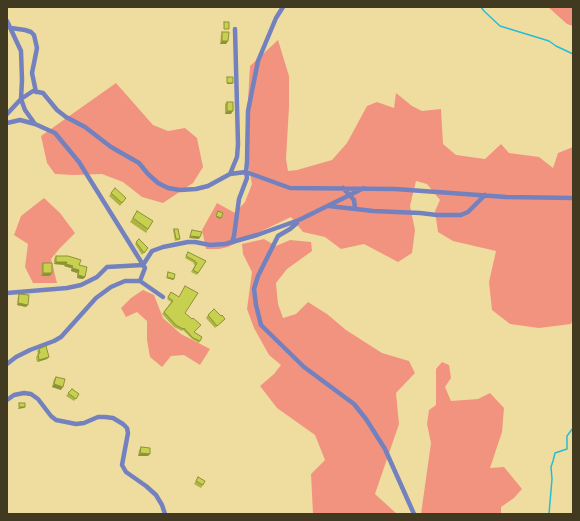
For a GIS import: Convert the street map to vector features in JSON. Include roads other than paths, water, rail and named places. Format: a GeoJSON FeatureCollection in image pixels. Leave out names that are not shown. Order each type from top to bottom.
{"type":"FeatureCollection","features":[{"type":"Feature","properties":{"kind":"street"},"geometry":{"type":"LineString","coordinates":[[232,242],[239,199],[247,178],[248,111],[258,61],[276,18],[283,7]]}},
{"type":"Feature","properties":{"kind":"street"},"geometry":{"type":"LineString","coordinates":[[7,21],[21,51],[21,99],[35,124]]}},
{"type":"Feature","properties":{"kind":"street"},"geometry":{"type":"LineString","coordinates":[[11,28],[25,30],[34,35],[37,48],[32,73],[36,92]]}},
{"type":"Feature","properties":{"kind":"street"},"geometry":{"type":"LineString","coordinates":[[230,174],[237,157],[238,144],[235,29]]}},
{"type":"Feature","properties":{"kind":"street"},"geometry":{"type":"LineString","coordinates":[[7,114],[21,99],[33,91],[43,93],[57,110],[66,117],[85,127],[111,147],[139,163],[158,183],[168,188],[180,190],[196,189],[208,186],[230,174],[246,172],[290,188],[395,189],[485,195],[573,198]]}},
{"type":"Feature","properties":{"kind":"street"},"geometry":{"type":"LineString","coordinates":[[7,123],[20,120],[35,124],[55,133],[79,162],[145,268],[140,280]]}},
{"type":"Feature","properties":{"kind":"street"},"geometry":{"type":"LineString","coordinates":[[343,188],[354,200],[355,208]]}},
{"type":"Feature","properties":{"kind":"street"},"geometry":{"type":"LineString","coordinates":[[143,265],[152,251],[163,247],[188,242],[210,245],[225,244],[257,235],[299,220],[364,188]]}},
{"type":"Feature","properties":{"kind":"street"},"geometry":{"type":"LineString","coordinates":[[330,206],[373,211],[461,215],[468,212],[485,195]]}},
{"type":"Feature","properties":{"kind":"street"},"geometry":{"type":"LineString","coordinates":[[299,220],[290,229],[278,236],[258,276],[254,289],[261,325],[304,367],[354,404],[366,419],[385,449],[414,514]]}},
{"type":"Feature","properties":{"kind":"street"},"geometry":{"type":"LineString","coordinates":[[7,293],[67,288],[81,285],[97,277],[108,267],[143,265]]}},
{"type":"Feature","properties":{"kind":"street"},"geometry":{"type":"LineString","coordinates":[[7,364],[16,357],[30,350],[61,337],[96,298],[111,287],[125,281],[140,280],[163,297]]}},
{"type":"Feature","properties":{"kind":"street"},"geometry":{"type":"LineString","coordinates":[[7,400],[14,395],[24,393],[31,394],[38,398],[51,416],[56,420],[80,424],[98,417],[105,417],[113,418],[123,424],[127,428],[128,433],[122,465],[126,472],[156,495],[165,514]]}},
{"type":"Feature","properties":{"kind":"waterway"},"geometry":{"type":"LineString","coordinates":[[481,7],[500,26],[549,41],[573,54]]}},
{"type":"Feature","properties":{"kind":"waterway"},"geometry":{"type":"LineString","coordinates":[[549,514],[552,479],[551,467],[555,453],[567,449],[567,436],[573,428]]}}]}
